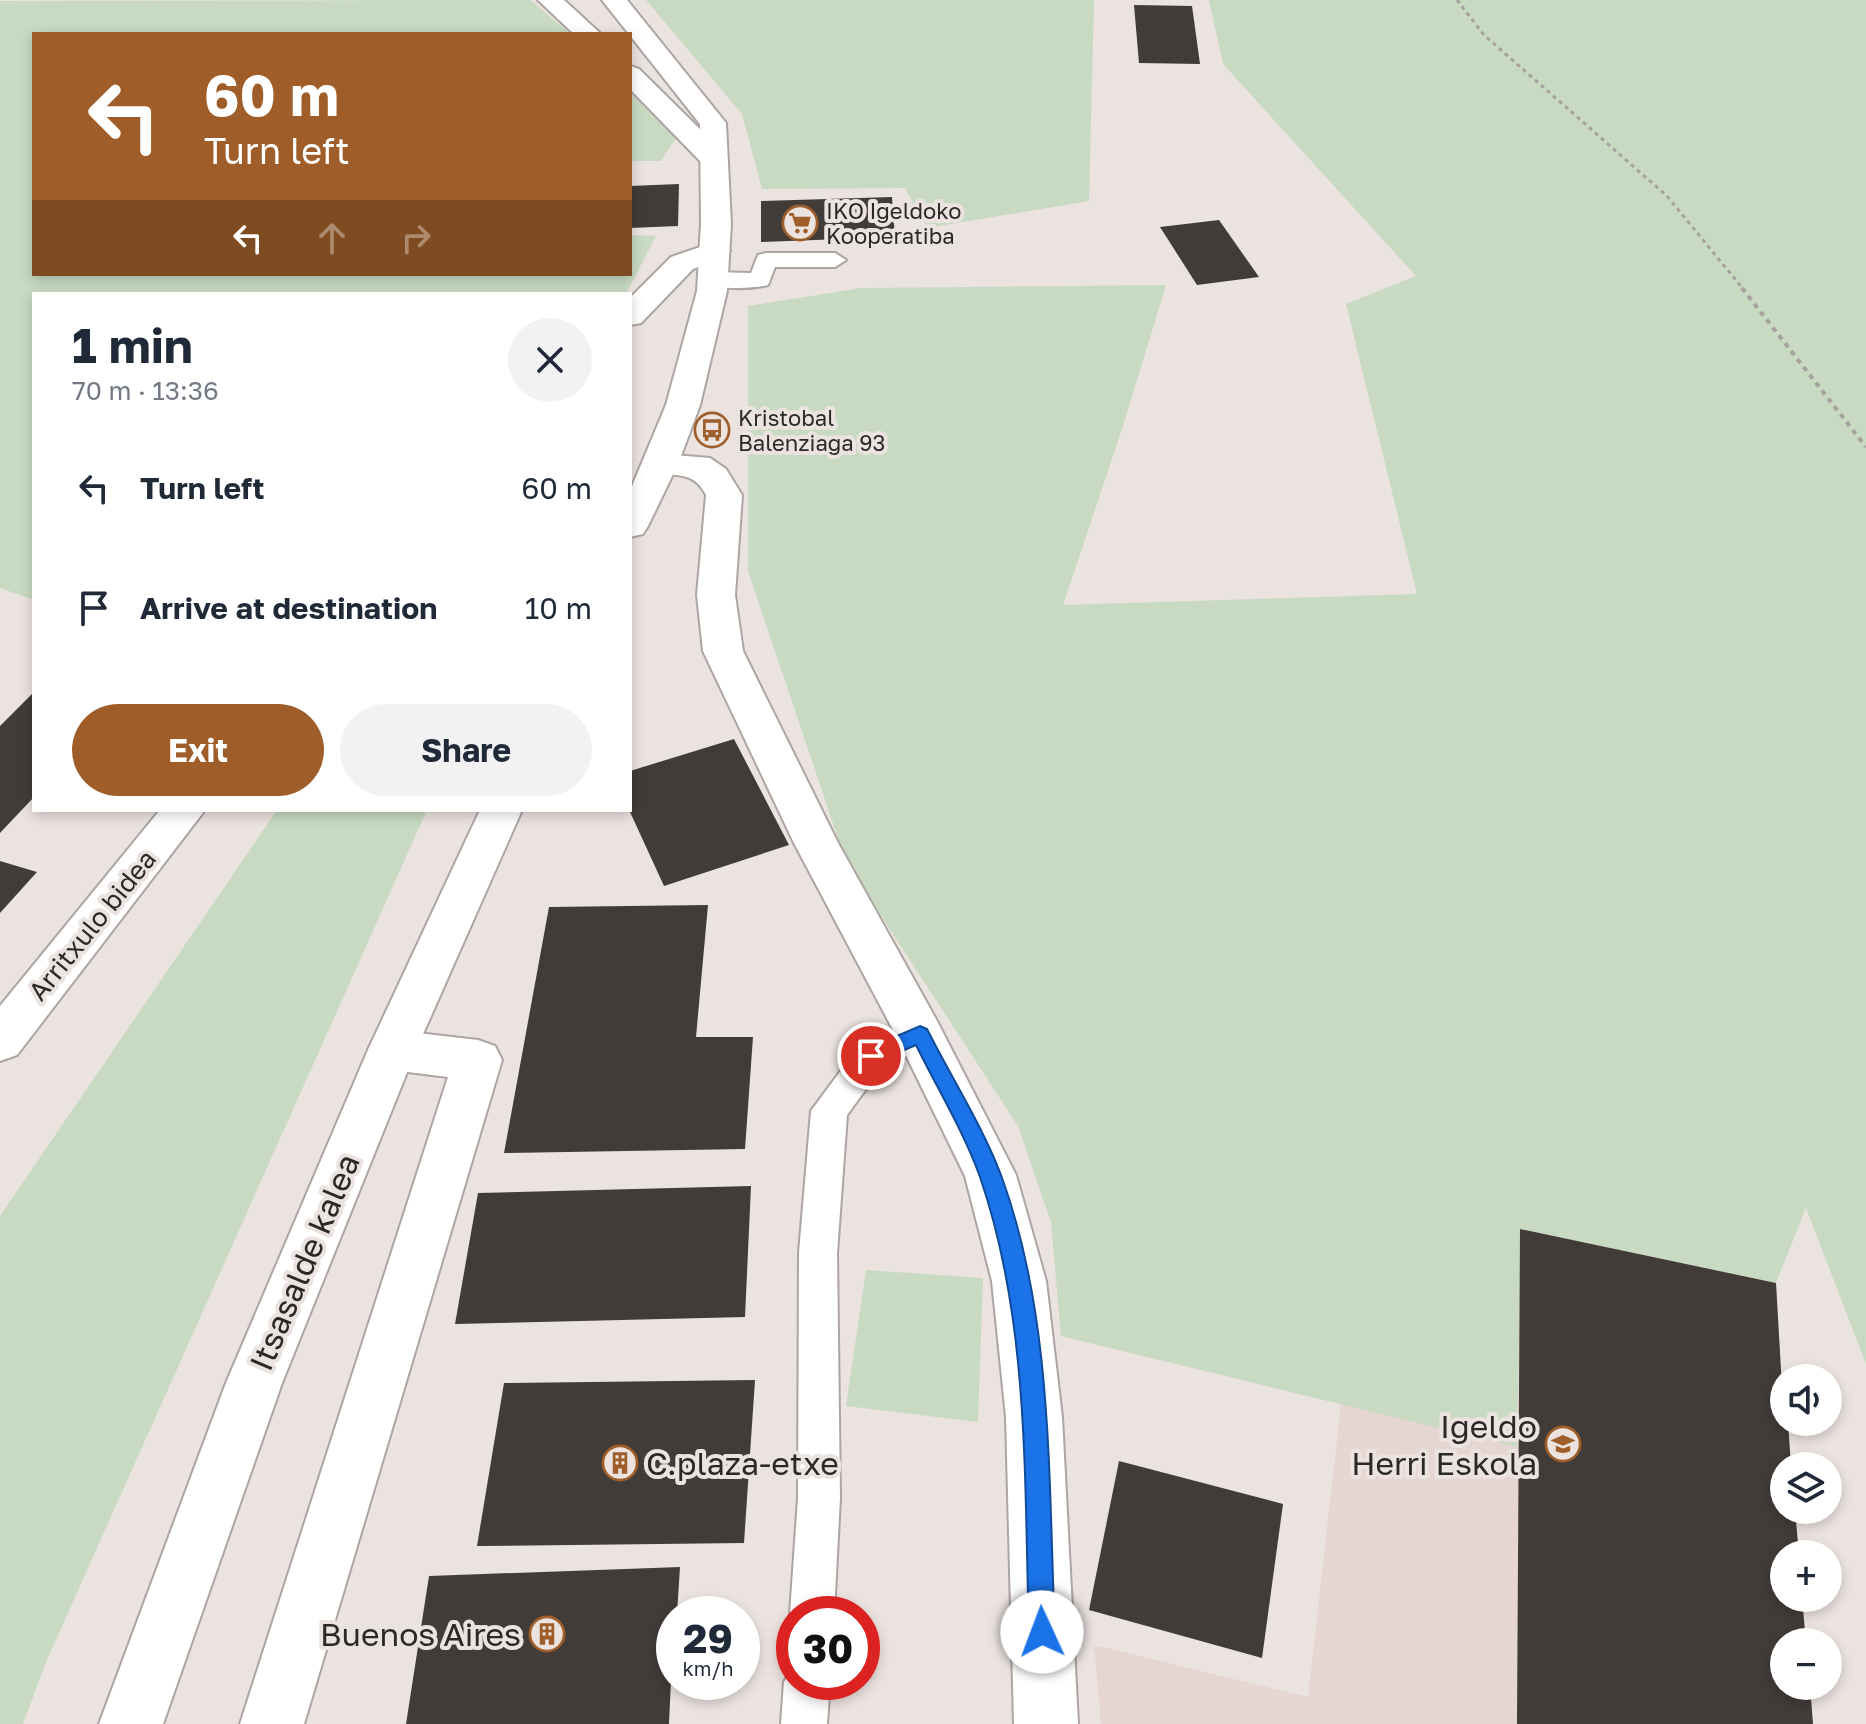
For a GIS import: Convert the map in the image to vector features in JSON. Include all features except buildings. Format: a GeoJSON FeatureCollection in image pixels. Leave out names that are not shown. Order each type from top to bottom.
{"type":"FeatureCollection","features":[{"type":"Feature","properties":{"kind":"street"},"geometry":{"type":"LineString","coordinates":[[550,0],[587,32]]}},
{"type":"Feature","properties":{"kind":"street"},"geometry":{"type":"LineString","coordinates":[[614,0],[713,123],[714,265],[683,405],[661,464],[632,522]]}},
{"type":"Feature","properties":{"kind":"street"},"geometry":{"type":"LineString","coordinates":[[632,76],[712,157]]}},
{"type":"Feature","properties":{"kind":"street"},"geometry":{"type":"LineString","coordinates":[[632,314],[682,263],[714,265]]}},
{"type":"Feature","properties":{"kind":"street"},"geometry":{"type":"LineString","coordinates":[[661,464],[698,465],[714,476],[724,495],[718,535],[716,595],[723,651],[816,843],[920,1035],[990,1175],[1019,1281],[1034,1417],[1046,1724]]}},
{"type":"Feature","properties":{"kind":"street","name":"Arritxulo bidea"},"geometry":{"type":"LineString","coordinates":[[0,1041],[182,812]]}},
{"type":"Feature","properties":{"kind":"street","name":"Itsasalde kalea"},"geometry":{"type":"LineString","coordinates":[[131,1724],[254,1383],[392,1050],[500,812]]}},
{"type":"Feature","properties":{"kind":"street"},"geometry":{"type":"LineString","coordinates":[[272,1724],[478,1060],[392,1050]]}},
{"type":"Feature","properties":{"kind":"lane"},"geometry":{"type":"LineString","coordinates":[[714,265],[760,280],[766,260],[835,260]]}},
{"type":"Feature","properties":{"kind":"lane"},"geometry":{"type":"LineString","coordinates":[[813,1596],[819,1498],[818,1253],[829,1111],[871,1056],[920,1035]]}},
{"type":"Feature","properties":{"kind":"lane"},"geometry":{"type":"LineString","coordinates":[[804,1724],[806,1700]]}},
{"type":"Feature","properties":{"kind":"path"},"geometry":{"type":"LineString","coordinates":[[1457,0],[1484,35],[1667,196],[1772,324],[1866,447]]}},
{"type":"Feature","properties":{"kind":"shaded area","name":"Igeldo Herri Eskola"},"geometry":{"type":"Polygon","coordinates":[[[1018,1126],[1776,1283],[1781,1364],[1770,1364],[1770,1436],[1789,1436],[1790,1452],[1770,1452],[1770,1524],[1796,1524],[1798,1540],[1770,1540],[1770,1612],[1803,1612],[1805,1628],[1770,1628],[1770,1700],[1811,1700],[1813,1724],[1101,1724],[1094,1645],[1308,1697],[1341,1404],[1061,1336],[1051,1222],[1018,1126]]]}},
{"type":"Feature","properties":{"kind":"green space"},"geometry":{"type":"Polygon","coordinates":[[[530,0],[569,32],[32,32],[32,276],[632,276],[632,235],[656,236],[627,292],[32,292],[32,599],[0,588],[0,1],[530,0]]]}},
{"type":"Feature","properties":{"kind":"green space"},"geometry":{"type":"Polygon","coordinates":[[[646,0],[1094,0],[1089,201],[927,228],[905,188],[762,189],[742,114],[646,0]]]}},
{"type":"Feature","properties":{"kind":"green space"},"geometry":{"type":"Polygon","coordinates":[[[1209,0],[1866,0],[1866,1364],[1806,1208],[1776,1283],[1521,1229],[1517,1447],[1061,1336],[1051,1222],[1018,1126],[846,862],[748,571],[748,306],[861,288],[1166,285],[1063,605],[1417,594],[1346,304],[1416,276],[1223,64],[1209,0]]]}},
{"type":"Feature","properties":{"kind":"green space"},"geometry":{"type":"Polygon","coordinates":[[[632,95],[676,138],[661,161],[632,161],[632,95]]]}},
{"type":"Feature","properties":{"kind":"green space"},"geometry":{"type":"Polygon","coordinates":[[[276,812],[426,812],[46,1662],[23,1724],[0,1724],[0,1216],[276,812]]]}},
{"type":"Feature","properties":{"kind":"green space"},"geometry":{"type":"Polygon","coordinates":[[[866,1270],[983,1278],[978,1422],[846,1406],[866,1270]]]}},
{"type":"Feature","properties":{"kind":"place","name":"IKO Igeldoko Kooperatiba"},"geometry":{"type":"Point","coordinates":[800,223]}},
{"type":"Feature","properties":{"kind":"place","name":"Kristobal Balenziaga 93"},"geometry":{"type":"Point","coordinates":[712,430]}},
{"type":"Feature","properties":{"kind":"place","name":"Igeldo Herri Eskola"},"geometry":{"type":"Point","coordinates":[1563,1444]}},
{"type":"Feature","properties":{"kind":"place","name":"C.plaza-etxe"},"geometry":{"type":"Point","coordinates":[620,1463]}},
{"type":"Feature","properties":{"kind":"place","name":"Buenos Aires"},"geometry":{"type":"Point","coordinates":[547,1634]}},
{"type":"Feature","properties":{"kind":"route"},"geometry":{"type":"LineString","coordinates":[[871,1056],[920,1035],[990,1175],[1019,1281],[1034,1417],[1042,1632]]}}]}
